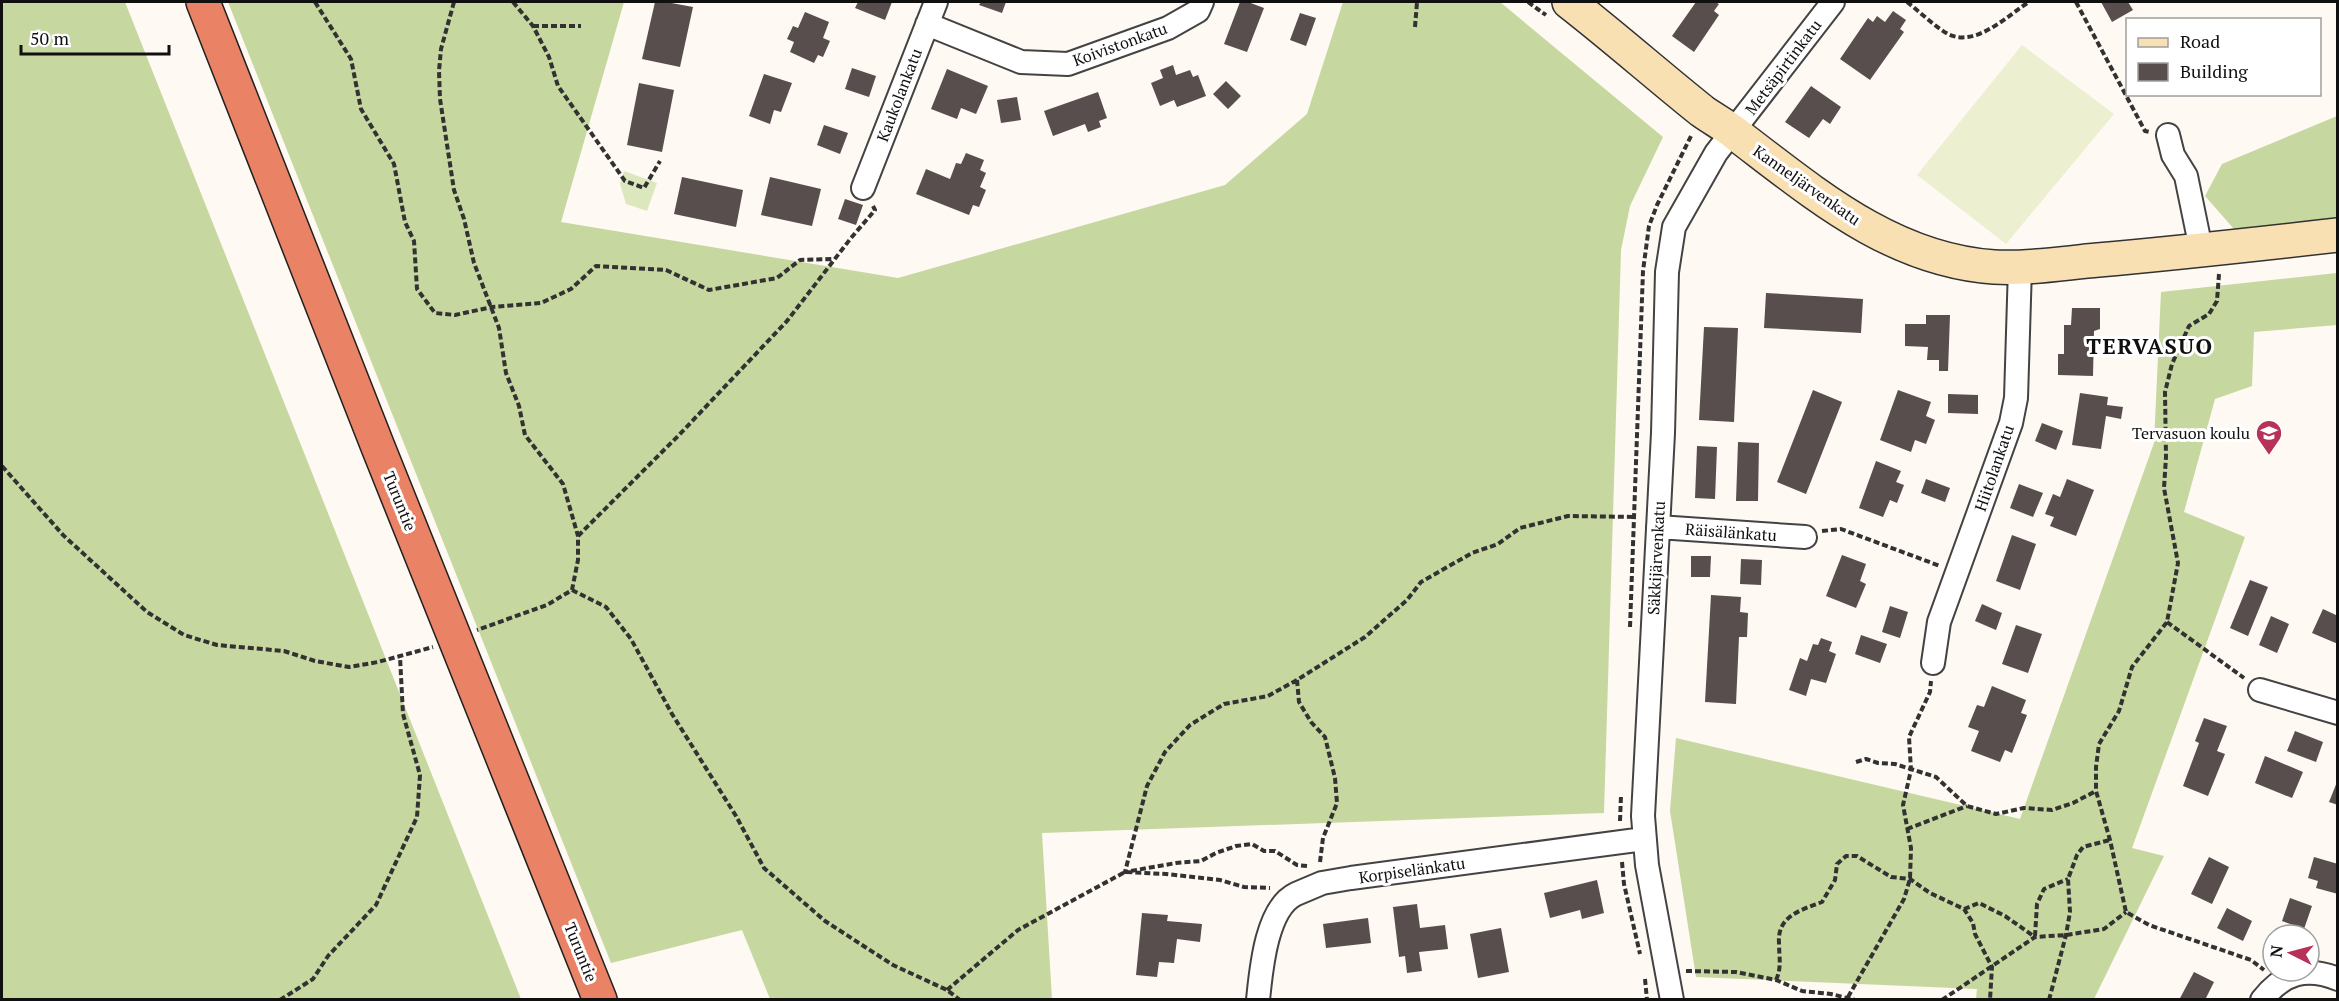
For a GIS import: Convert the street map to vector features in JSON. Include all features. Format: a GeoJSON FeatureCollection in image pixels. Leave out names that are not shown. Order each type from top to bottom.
{"type":"FeatureCollection","features":[{"type":"Feature","properties":{"kind":"highway","name":"Turuntie"},"geometry":{"type":"LineString","coordinates":[[203,2],[600,999]]}},
{"type":"Feature","properties":{"kind":"street","name":"Kaukolankatu"},"geometry":{"type":"LineString","coordinates":[[863,188],[936,2]]}},
{"type":"Feature","properties":{"kind":"street","name":"Koivistonkatu"},"geometry":{"type":"LineString","coordinates":[[927,24],[1021,62],[1068,64],[1168,28],[1198,11],[1202,2]]}},
{"type":"Feature","properties":{"kind":"street","name":"Metsäpirtinkatu"},"geometry":{"type":"LineString","coordinates":[[1725,142],[1833,2]]}},
{"type":"Feature","properties":{"kind":"street","name":"Kanneljärvenkatu"},"geometry":{"type":"LineString","coordinates":[[1560,10],[1704,113],[1725,142],[1849,217],[1902,244],[1955,262],[1994,267],[2020,267],[2163,254],[2210,265],[2337,236]]}},
{"type":"Feature","properties":{"kind":"street"},"geometry":{"type":"LineString","coordinates":[[2168,135],[2173,155],[2186,176],[2210,265]]}},
{"type":"Feature","properties":{"kind":"street","name":"Säkkijärvenkatu"},"geometry":{"type":"LineString","coordinates":[[1672,999],[1654,906],[1643,816],[1663,434],[1666,272],[1674,227],[1725,142]]}},
{"type":"Feature","properties":{"kind":"street","name":"Hiitolankatu"},"geometry":{"type":"LineString","coordinates":[[1933,663],[1940,622],[2007,433],[2016,398],[2020,267]]}},
{"type":"Feature","properties":{"kind":"street","name":"Räisälänkatu"},"geometry":{"type":"LineString","coordinates":[[1658,527],[1804,537]]}},
{"type":"Feature","properties":{"kind":"street"},"geometry":{"type":"LineString","coordinates":[[2260,690],[2337,713]]}},
{"type":"Feature","properties":{"kind":"street","name":"Korpiselänkatu"},"geometry":{"type":"LineString","coordinates":[[1258,999],[1262,966],[1273,923],[1296,894],[1321,875],[1644,839]]}},
{"type":"Feature","properties":{"kind":"street"},"geometry":{"type":"LineString","coordinates":[[2321,974],[2337,979]]}},
{"type":"Feature","properties":{"kind":"street"},"geometry":{"type":"LineString","coordinates":[[2262,999],[2277,983]]}},
{"type":"Feature","properties":{"kind":"path"},"geometry":{"type":"LineString","coordinates":[[315,2],[351,59],[361,109],[394,164],[405,222],[414,241],[417,289],[435,313],[455,315],[492,307],[541,303],[571,289],[596,266],[666,270],[709,290],[777,278],[800,260],[834,259]]}},
{"type":"Feature","properties":{"kind":"path"},"geometry":{"type":"LineString","coordinates":[[2,468],[63,535],[147,612],[184,635],[217,645],[284,651],[334,665],[360,666],[400,657],[455,638],[547,605],[572,590],[578,560],[578,536],[563,484],[525,435],[519,406],[506,373],[499,328],[474,263],[464,219],[454,190],[440,99],[441,49],[454,2]]}},
{"type":"Feature","properties":{"kind":"path"},"geometry":{"type":"LineString","coordinates":[[513,2],[533,26],[549,57],[558,86],[625,181],[644,188],[660,160]]}},
{"type":"Feature","properties":{"kind":"path"},"geometry":{"type":"LineString","coordinates":[[1415,27],[1417,2]]}},
{"type":"Feature","properties":{"kind":"path"},"geometry":{"type":"LineString","coordinates":[[1528,2],[1560,10]]}},
{"type":"Feature","properties":{"kind":"path"},"geometry":{"type":"LineString","coordinates":[[1907,2],[1948,34],[1968,37],[1982,33],[2029,2]]}},
{"type":"Feature","properties":{"kind":"path"},"geometry":{"type":"LineString","coordinates":[[2076,2],[2126,95]]}},
{"type":"Feature","properties":{"kind":"path"},"geometry":{"type":"LineString","coordinates":[[533,26],[581,26]]}},
{"type":"Feature","properties":{"kind":"path"},"geometry":{"type":"LineString","coordinates":[[2126,96],[2145,131],[2168,135]]}},
{"type":"Feature","properties":{"kind":"path"},"geometry":{"type":"LineString","coordinates":[[1684,126],[1725,142]]}},
{"type":"Feature","properties":{"kind":"path"},"geometry":{"type":"LineString","coordinates":[[578,536],[679,435],[787,321],[875,210],[863,188]]}},
{"type":"Feature","properties":{"kind":"path"},"geometry":{"type":"LineString","coordinates":[[2210,265],[2226,272]]}},
{"type":"Feature","properties":{"kind":"path"},"geometry":{"type":"LineString","coordinates":[[2210,265],[2217,301],[2209,314],[2189,326],[2172,364],[2165,392],[2164,488],[2178,563],[2167,622],[2132,667],[2119,711],[2099,744],[2096,791],[2126,912],[2149,925],[2252,960],[2261,968]]}},
{"type":"Feature","properties":{"kind":"path"},"geometry":{"type":"LineString","coordinates":[[1125,872],[1147,786],[1165,752],[1190,725],[1224,704],[1268,696],[1297,680],[1365,637],[1407,600],[1421,582],[1472,553],[1498,544],[1520,528],[1568,516],[1635,516]]}},
{"type":"Feature","properties":{"kind":"path"},"geometry":{"type":"LineString","coordinates":[[1804,537],[1823,530],[1841,529],[1956,573]]}},
{"type":"Feature","properties":{"kind":"path"},"geometry":{"type":"LineString","coordinates":[[572,590],[606,607],[631,639],[672,714],[736,816],[764,868],[825,921],[893,965],[960,999]]}},
{"type":"Feature","properties":{"kind":"path"},"geometry":{"type":"LineString","coordinates":[[2167,622],[2260,690]]}},
{"type":"Feature","properties":{"kind":"path"},"geometry":{"type":"LineString","coordinates":[[283,999],[313,979],[328,956],[376,905],[417,817],[420,775],[403,714],[400,657]]}},
{"type":"Feature","properties":{"kind":"path"},"geometry":{"type":"LineString","coordinates":[[1848,996],[1904,899],[1910,879],[1911,848],[1903,806],[1911,770],[1909,737],[1930,692],[1933,663]]}},
{"type":"Feature","properties":{"kind":"path"},"geometry":{"type":"LineString","coordinates":[[946,990],[1018,930],[1125,872],[1201,861],[1226,849],[1252,844],[1263,851],[1275,851],[1297,866],[1321,875],[1323,838],[1336,803],[1335,778],[1324,737],[1311,722],[1299,702],[1297,680]]}},
{"type":"Feature","properties":{"kind":"path"},"geometry":{"type":"LineString","coordinates":[[1856,762],[1866,759],[1878,764],[1895,764],[1936,777],[1966,806],[1996,814],[2024,808],[2052,810],[2073,804],[2096,791]]}},
{"type":"Feature","properties":{"kind":"path"},"geometry":{"type":"LineString","coordinates":[[1907,829],[1966,806]]}},
{"type":"Feature","properties":{"kind":"path"},"geometry":{"type":"LineString","coordinates":[[2049,999],[2066,935],[2070,912],[2068,879],[2077,855],[2083,847],[2110,840]]}},
{"type":"Feature","properties":{"kind":"path"},"geometry":{"type":"LineString","coordinates":[[1776,980],[1780,971],[1778,941],[1781,926],[1794,912],[1822,902],[1835,880],[1837,864],[1846,856],[1857,856],[1892,877],[1910,879],[1930,893],[1964,909],[1992,967],[1990,999]]}},
{"type":"Feature","properties":{"kind":"path"},"geometry":{"type":"LineString","coordinates":[[1125,872],[1220,880],[1244,886],[1285,888],[1296,894]]}},
{"type":"Feature","properties":{"kind":"path"},"geometry":{"type":"LineString","coordinates":[[2035,937],[2037,904],[2044,889],[2068,879]]}},
{"type":"Feature","properties":{"kind":"path"},"geometry":{"type":"LineString","coordinates":[[1964,909],[1979,903],[2005,916],[2035,937]]}},
{"type":"Feature","properties":{"kind":"path"},"geometry":{"type":"LineString","coordinates":[[1942,999],[2035,937],[2066,935],[2104,928],[2126,912]]}},
{"type":"Feature","properties":{"kind":"path"},"geometry":{"type":"LineString","coordinates":[[1668,970],[1736,972],[1776,980],[1802,992],[1848,996],[1855,999]]}},
{"type":"Feature","properties":{"kind":"green space"},"geometry":{"type":"Polygon","coordinates":[[[2,2],[125,2],[521,999],[2,999],[2,2]]]}},
{"type":"Feature","properties":{"kind":"green space"},"geometry":{"type":"Polygon","coordinates":[[[228,2],[624,2],[561,222],[898,278],[1225,185],[1307,114],[1343,2],[1500,2],[1663,137],[1630,206],[1621,250],[1604,813],[1042,833],[1052,999],[770,999],[742,930],[611,963],[228,2]]]}},
{"type":"Feature","properties":{"kind":"green space"},"geometry":{"type":"Polygon","coordinates":[[[2022,45],[2114,114],[2006,244],[1917,175],[2022,45]]]}},
{"type":"Feature","properties":{"kind":"green space"},"geometry":{"type":"Polygon","coordinates":[[[2337,116],[2337,225],[2234,229],[2205,196],[2222,164],[2337,116]]]}},
{"type":"Feature","properties":{"kind":"green space"},"geometry":{"type":"Polygon","coordinates":[[[624,171],[657,183],[647,211],[626,204],[620,184],[624,171]]]}},
{"type":"Feature","properties":{"kind":"green space"},"geometry":{"type":"Polygon","coordinates":[[[2337,273],[2337,325],[2254,332],[2252,386],[2215,399],[2184,512],[2245,537],[2132,848],[2164,856],[2094,999],[1976,999],[1977,989],[1696,977],[1670,811],[1676,738],[2020,819],[2154,443],[2161,292],[2337,273]]]}},
{"type":"Feature","properties":{"kind":"building"},"geometry":{"type":"Polygon","coordinates":[[[655,2],[693,7],[680,67],[642,59],[655,2]]]}},
{"type":"Feature","properties":{"kind":"building"},"geometry":{"type":"Polygon","coordinates":[[[858,2],[892,2],[885,20],[855,8],[858,2]]]}},
{"type":"Feature","properties":{"kind":"building"},"geometry":{"type":"Polygon","coordinates":[[[981,2],[1006,2],[1002,13],[979,5],[981,2]]]}},
{"type":"Feature","properties":{"kind":"building"},"geometry":{"type":"Polygon","coordinates":[[[1240,2],[1248,2],[1264,8],[1247,52],[1224,44],[1240,2]]]}},
{"type":"Feature","properties":{"kind":"building"},"geometry":{"type":"Polygon","coordinates":[[[1696,2],[1719,4],[1714,11],[1719,15],[1694,52],[1672,36],[1696,2]]]}},
{"type":"Feature","properties":{"kind":"building"},"geometry":{"type":"Polygon","coordinates":[[[2101,2],[2128,2],[2133,10],[2112,22],[2101,2]]]}},
{"type":"Feature","properties":{"kind":"building"},"geometry":{"type":"Polygon","coordinates":[[[1893,11],[1906,20],[1900,29],[1904,32],[1870,80],[1840,59],[1868,18],[1873,22],[1877,16],[1885,22],[1893,11]]]}},
{"type":"Feature","properties":{"kind":"building"},"geometry":{"type":"Polygon","coordinates":[[[805,12],[829,22],[823,38],[830,41],[823,57],[818,55],[814,63],[790,52],[794,42],[787,39],[793,26],[798,28],[805,12]]]}},
{"type":"Feature","properties":{"kind":"building"},"geometry":{"type":"Polygon","coordinates":[[[1300,13],[1316,18],[1306,46],[1290,40],[1300,13]]]}},
{"type":"Feature","properties":{"kind":"building"},"geometry":{"type":"Polygon","coordinates":[[[1173,65],[1176,75],[1190,70],[1193,77],[1198,75],[1206,96],[1177,107],[1174,100],[1160,106],[1151,83],[1163,78],[1160,70],[1173,65]]]}},
{"type":"Feature","properties":{"kind":"building"},"geometry":{"type":"Polygon","coordinates":[[[852,68],[876,76],[869,97],[845,89],[852,68]]]}},
{"type":"Feature","properties":{"kind":"building"},"geometry":{"type":"Polygon","coordinates":[[[947,69],[988,86],[976,114],[961,108],[957,119],[931,109],[947,69]]]}},
{"type":"Feature","properties":{"kind":"building"},"geometry":{"type":"Polygon","coordinates":[[[764,74],[792,83],[781,112],[774,110],[770,124],[749,116],[764,74]]]}},
{"type":"Feature","properties":{"kind":"building"},"geometry":{"type":"Polygon","coordinates":[[[1226,81],[1241,96],[1228,109],[1213,94],[1226,81]]]}},
{"type":"Feature","properties":{"kind":"building"},"geometry":{"type":"Polygon","coordinates":[[[639,83],[674,90],[662,152],[627,145],[639,83]]]}},
{"type":"Feature","properties":{"kind":"building"},"geometry":{"type":"Polygon","coordinates":[[[1811,86],[1841,107],[1830,124],[1823,119],[1809,138],[1785,122],[1811,86]]]}},
{"type":"Feature","properties":{"kind":"building"},"geometry":{"type":"Polygon","coordinates":[[[1098,92],[1107,118],[1099,121],[1101,127],[1088,132],[1085,124],[1053,136],[1044,111],[1098,92]]]}},
{"type":"Feature","properties":{"kind":"building"},"geometry":{"type":"Polygon","coordinates":[[[1017,97],[1021,120],[1001,123],[997,100],[1017,97]]]}},
{"type":"Feature","properties":{"kind":"building"},"geometry":{"type":"Polygon","coordinates":[[[824,125],[848,133],[840,154],[817,145],[824,125]]]}},
{"type":"Feature","properties":{"kind":"building"},"geometry":{"type":"Polygon","coordinates":[[[966,153],[984,160],[980,170],[986,173],[980,187],[986,190],[979,207],[973,205],[969,215],[916,194],[926,169],[950,179],[956,163],[961,164],[966,153]]]}},
{"type":"Feature","properties":{"kind":"building"},"geometry":{"type":"Polygon","coordinates":[[[682,177],[743,190],[736,227],[674,214],[682,177]]]}},
{"type":"Feature","properties":{"kind":"building"},"geometry":{"type":"Polygon","coordinates":[[[770,177],[821,189],[812,226],[761,215],[770,177]]]}},
{"type":"Feature","properties":{"kind":"building"},"geometry":{"type":"Polygon","coordinates":[[[845,199],[863,205],[856,225],[838,219],[845,199]]]}},
{"type":"Feature","properties":{"kind":"building"},"geometry":{"type":"Polygon","coordinates":[[[1766,293],[1863,299],[1861,333],[1764,328],[1766,293]]]}},
{"type":"Feature","properties":{"kind":"building"},"geometry":{"type":"Polygon","coordinates":[[[2072,308],[2100,308],[2100,329],[2094,331],[2093,376],[2058,375],[2058,354],[2064,354],[2064,325],[2071,325],[2072,308]]]}},
{"type":"Feature","properties":{"kind":"building"},"geometry":{"type":"Polygon","coordinates":[[[1926,315],[1950,315],[1948,371],[1939,371],[1939,360],[1927,360],[1928,347],[1905,346],[1905,324],[1926,324],[1926,315]]]}},
{"type":"Feature","properties":{"kind":"building"},"geometry":{"type":"Polygon","coordinates":[[[1704,327],[1738,328],[1734,422],[1699,420],[1704,327]]]}},
{"type":"Feature","properties":{"kind":"building"},"geometry":{"type":"Polygon","coordinates":[[[1813,390],[1842,402],[1806,494],[1777,482],[1813,390]]]}},
{"type":"Feature","properties":{"kind":"building"},"geometry":{"type":"Polygon","coordinates":[[[1898,390],[1931,402],[1926,416],[1935,420],[1926,444],[1915,440],[1911,452],[1880,440],[1898,390]]]}},
{"type":"Feature","properties":{"kind":"building"},"geometry":{"type":"Polygon","coordinates":[[[2080,393],[2108,397],[2107,405],[2123,407],[2121,419],[2106,416],[2101,449],[2072,445],[2080,393]]]}},
{"type":"Feature","properties":{"kind":"building"},"geometry":{"type":"Polygon","coordinates":[[[1948,394],[1978,395],[1978,414],[1948,413],[1948,394]]]}},
{"type":"Feature","properties":{"kind":"building"},"geometry":{"type":"Polygon","coordinates":[[[2042,423],[2063,431],[2056,450],[2035,441],[2042,423]]]}},
{"type":"Feature","properties":{"kind":"building"},"geometry":{"type":"Polygon","coordinates":[[[1738,442],[1759,443],[1758,501],[1736,501],[1738,442]]]}},
{"type":"Feature","properties":{"kind":"building"},"geometry":{"type":"Polygon","coordinates":[[[1697,446],[1717,447],[1715,499],[1695,498],[1697,446]]]}},
{"type":"Feature","properties":{"kind":"building"},"geometry":{"type":"Polygon","coordinates":[[[1876,461],[1901,471],[1896,482],[1904,485],[1897,503],[1890,500],[1883,517],[1859,508],[1876,461]]]}},
{"type":"Feature","properties":{"kind":"building"},"geometry":{"type":"Polygon","coordinates":[[[1926,479],[1950,488],[1945,502],[1921,493],[1926,479]]]}},
{"type":"Feature","properties":{"kind":"building"},"geometry":{"type":"Polygon","coordinates":[[[2067,479],[2094,490],[2076,536],[2050,526],[2054,517],[2045,514],[2053,494],[2060,497],[2067,479]]]}},
{"type":"Feature","properties":{"kind":"building"},"geometry":{"type":"Polygon","coordinates":[[[2019,484],[2043,493],[2033,517],[2010,508],[2019,484]]]}},
{"type":"Feature","properties":{"kind":"building"},"geometry":{"type":"Polygon","coordinates":[[[2012,535],[2036,544],[2020,590],[1996,581],[2012,535]]]}},
{"type":"Feature","properties":{"kind":"building"},"geometry":{"type":"Polygon","coordinates":[[[1842,555],[1866,564],[1860,581],[1866,584],[1856,608],[1826,596],[1842,555]]]}},
{"type":"Feature","properties":{"kind":"building"},"geometry":{"type":"Polygon","coordinates":[[[1691,556],[1711,556],[1710,577],[1691,577],[1691,556]]]}},
{"type":"Feature","properties":{"kind":"building"},"geometry":{"type":"Polygon","coordinates":[[[1741,559],[1762,560],[1761,585],[1740,584],[1741,559]]]}},
{"type":"Feature","properties":{"kind":"building"},"geometry":{"type":"Polygon","coordinates":[[[2250,580],[2268,587],[2248,636],[2230,628],[2250,580]]]}},
{"type":"Feature","properties":{"kind":"building"},"geometry":{"type":"Polygon","coordinates":[[[1711,595],[1741,597],[1740,612],[1748,613],[1747,637],[1739,637],[1736,704],[1705,702],[1711,595]]]}},
{"type":"Feature","properties":{"kind":"building"},"geometry":{"type":"Polygon","coordinates":[[[1982,604],[2002,613],[1996,630],[1975,621],[1982,604]]]}},
{"type":"Feature","properties":{"kind":"building"},"geometry":{"type":"Polygon","coordinates":[[[1890,606],[1908,612],[1900,638],[1882,632],[1890,606]]]}},
{"type":"Feature","properties":{"kind":"building"},"geometry":{"type":"Polygon","coordinates":[[[2323,609],[2338,616],[2338,644],[2312,633],[2323,609]]]}},
{"type":"Feature","properties":{"kind":"building"},"geometry":{"type":"Polygon","coordinates":[[[2271,616],[2289,624],[2277,653],[2259,645],[2271,616]]]}},
{"type":"Feature","properties":{"kind":"building"},"geometry":{"type":"Polygon","coordinates":[[[2016,625],[2042,634],[2028,673],[2002,664],[2016,625]]]}},
{"type":"Feature","properties":{"kind":"building"},"geometry":{"type":"Polygon","coordinates":[[[1861,635],[1887,644],[1880,663],[1855,654],[1861,635]]]}},
{"type":"Feature","properties":{"kind":"building"},"geometry":{"type":"Polygon","coordinates":[[[1821,638],[1832,642],[1829,651],[1836,654],[1826,683],[1811,679],[1806,696],[1789,690],[1800,658],[1807,661],[1813,644],[1818,645],[1821,638]]]}},
{"type":"Feature","properties":{"kind":"building"},"geometry":{"type":"Polygon","coordinates":[[[1992,686],[2026,700],[2021,713],[2027,715],[2012,753],[2005,750],[2000,762],[1971,751],[1979,731],[1968,727],[1977,705],[1984,707],[1992,686]]]}},
{"type":"Feature","properties":{"kind":"building"},"geometry":{"type":"Polygon","coordinates":[[[2204,718],[2227,726],[2217,751],[2225,754],[2208,796],[2183,786],[2199,743],[2195,741],[2204,718]]]}},
{"type":"Feature","properties":{"kind":"building"},"geometry":{"type":"Polygon","coordinates":[[[2295,731],[2323,742],[2316,762],[2287,751],[2295,731]]]}},
{"type":"Feature","properties":{"kind":"building"},"geometry":{"type":"Polygon","coordinates":[[[2265,756],[2303,772],[2292,798],[2255,783],[2265,756]]]}},
{"type":"Feature","properties":{"kind":"building"},"geometry":{"type":"Polygon","coordinates":[[[2338,782],[2338,805],[2329,802],[2338,782]]]}},
{"type":"Feature","properties":{"kind":"building"},"geometry":{"type":"Polygon","coordinates":[[[2209,857],[2229,867],[2212,904],[2191,894],[2209,857]]]}},
{"type":"Feature","properties":{"kind":"building"},"geometry":{"type":"Polygon","coordinates":[[[2314,857],[2338,864],[2338,894],[2316,888],[2318,881],[2308,878],[2314,857]]]}},
{"type":"Feature","properties":{"kind":"building"},"geometry":{"type":"Polygon","coordinates":[[[1597,880],[1604,913],[1582,919],[1580,910],[1550,918],[1544,893],[1597,880]]]}},
{"type":"Feature","properties":{"kind":"building"},"geometry":{"type":"Polygon","coordinates":[[[2290,898],[2312,906],[2306,923],[2282,921],[2290,898]]]}},
{"type":"Feature","properties":{"kind":"building"},"geometry":{"type":"Polygon","coordinates":[[[1417,904],[1420,928],[1445,925],[1448,949],[1419,952],[1422,971],[1407,973],[1405,956],[1399,957],[1393,907],[1417,904]]]}},
{"type":"Feature","properties":{"kind":"building"},"geometry":{"type":"Polygon","coordinates":[[[2227,908],[2252,921],[2243,941],[2217,928],[2227,908]]]}},
{"type":"Feature","properties":{"kind":"building"},"geometry":{"type":"Polygon","coordinates":[[[1142,913],[1168,915],[1167,921],[1202,924],[1200,942],[1177,939],[1174,963],[1159,962],[1157,977],[1136,975],[1142,913]]]}},
{"type":"Feature","properties":{"kind":"building"},"geometry":{"type":"Polygon","coordinates":[[[1368,918],[1371,943],[1326,948],[1323,924],[1368,918]]]}},
{"type":"Feature","properties":{"kind":"building"},"geometry":{"type":"Polygon","coordinates":[[[1501,928],[1509,972],[1478,978],[1470,934],[1501,928]]]}},
{"type":"Feature","properties":{"kind":"building"},"geometry":{"type":"Polygon","coordinates":[[[2194,972],[2214,982],[2205,1000],[2179,1000],[2194,972]]]}},
{"type":"Feature","properties":{"kind":"place","name":"Tervasuon koulu"},"geometry":{"type":"Point","coordinates":[2269,456]}},
{"type":"Feature","properties":{"kind":"district","name":"TERVASUO"},"geometry":{"type":"Point","coordinates":[2150,345]}}]}
